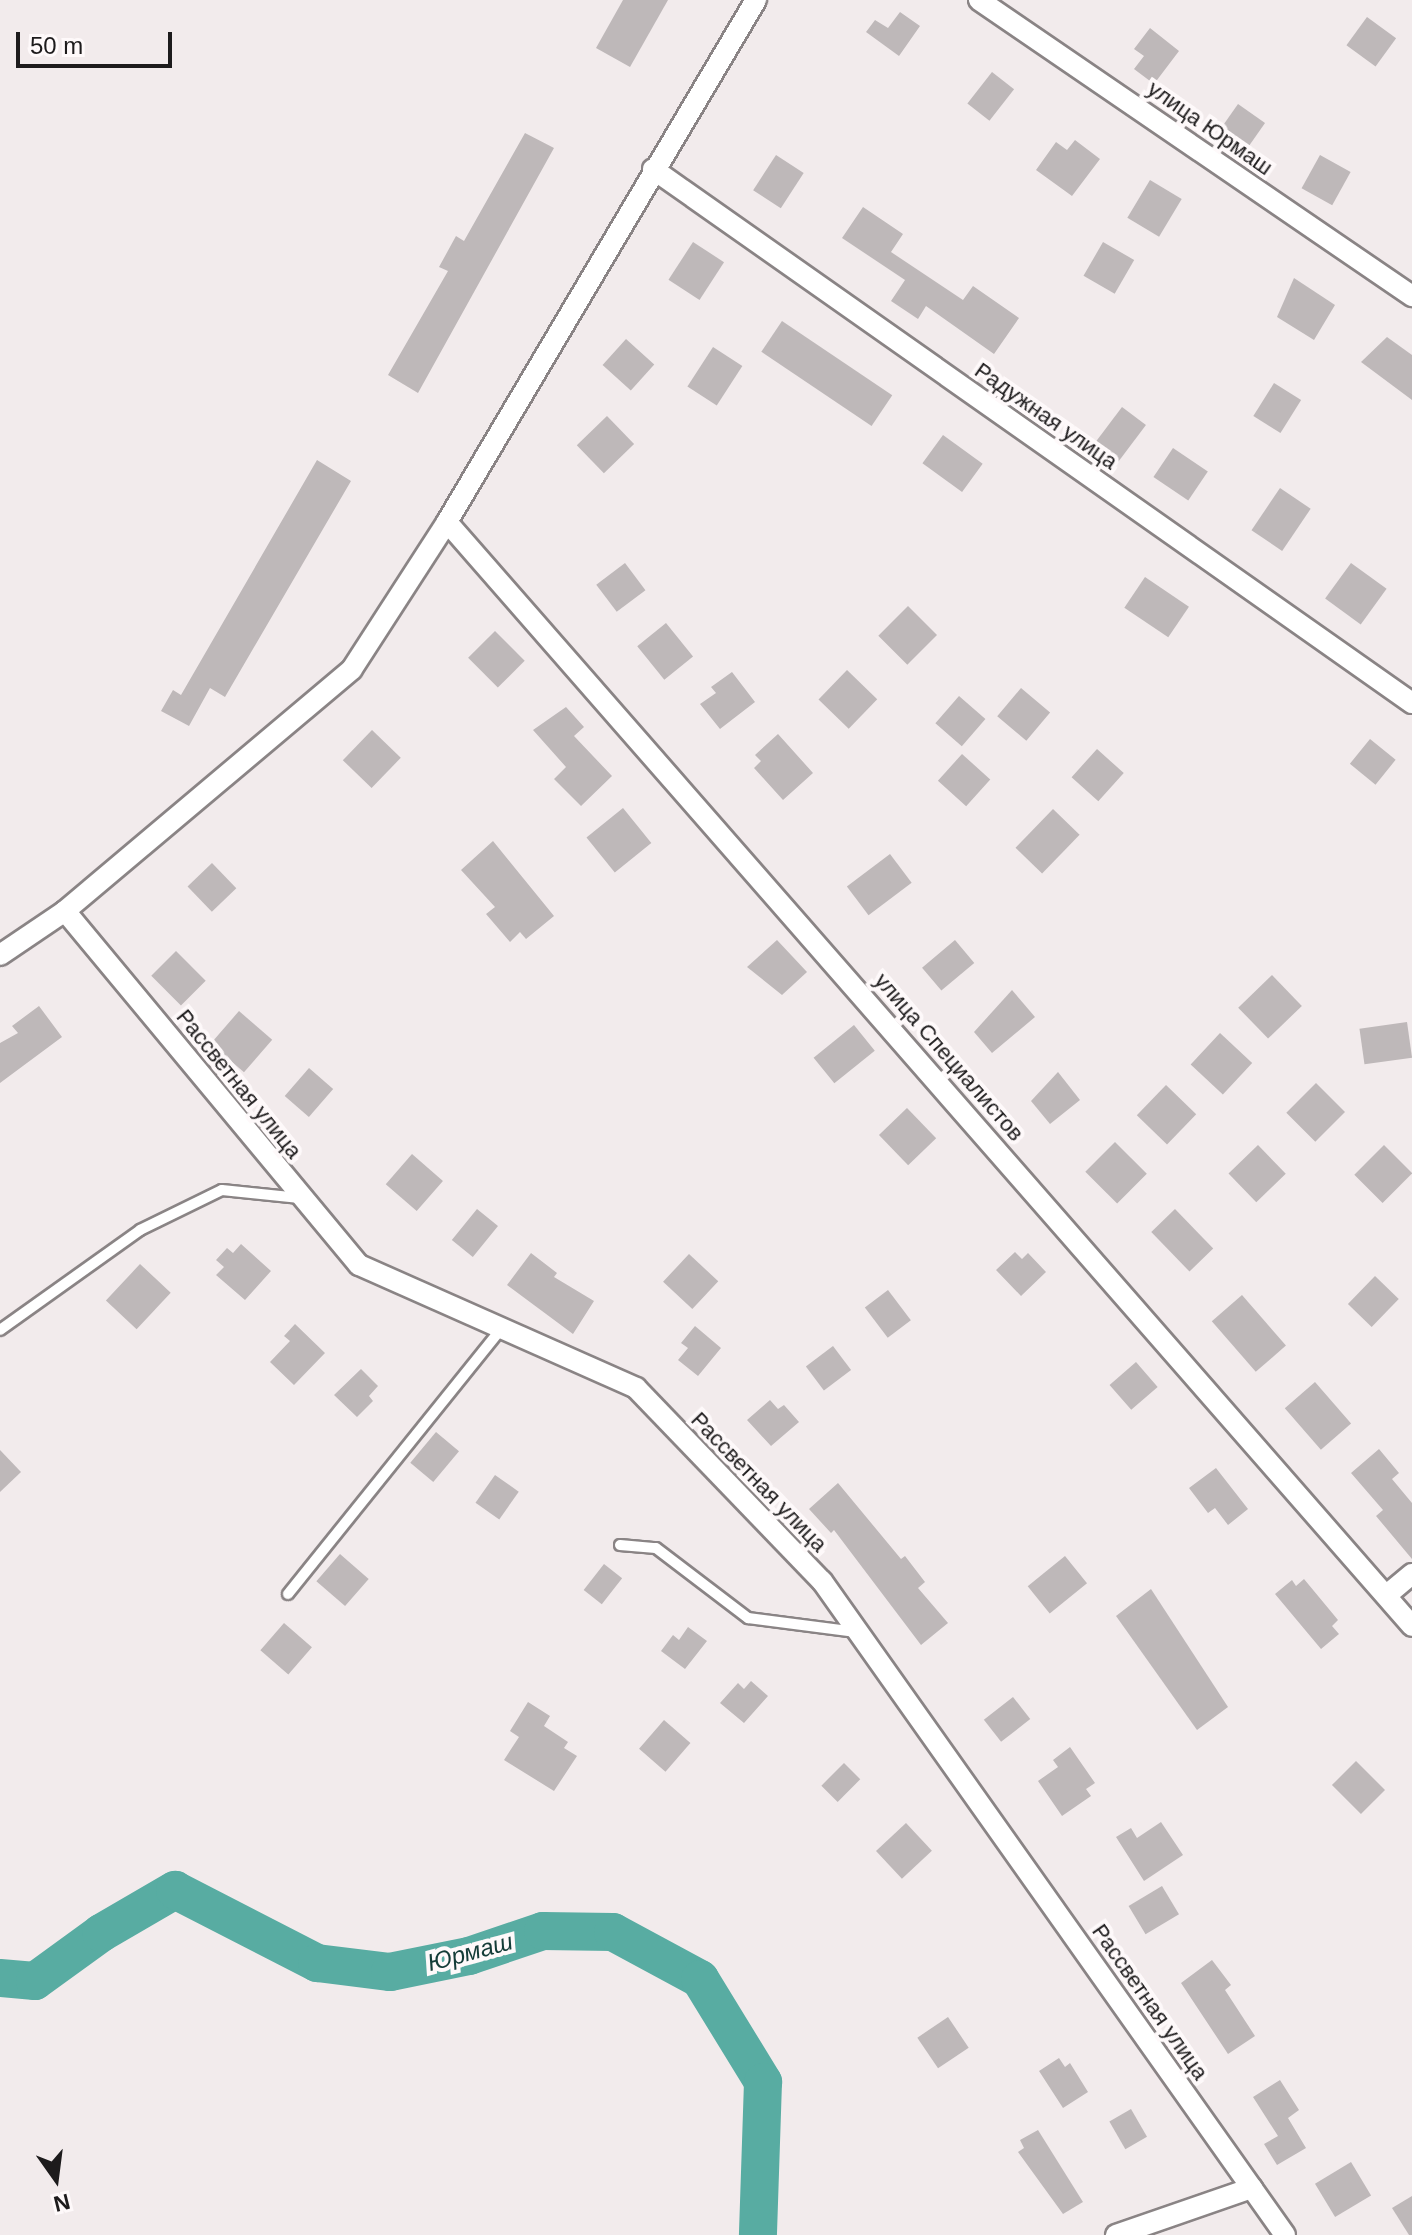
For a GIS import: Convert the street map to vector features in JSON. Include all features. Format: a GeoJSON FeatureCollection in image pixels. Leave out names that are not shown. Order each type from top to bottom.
{"type":"FeatureCollection","features":[{"type":"Feature","properties":{"kind":"street"},"geometry":{"type":"LineString","coordinates":[[0,955],[65,911],[352,669],[447,522],[653,169],[756,0]]}},
{"type":"Feature","properties":{"kind":"street","name":"улица Юрмаш"},"geometry":{"type":"LineString","coordinates":[[979,0],[1412,296]]}},
{"type":"Feature","properties":{"kind":"street","name":"Радужная улица"},"geometry":{"type":"LineString","coordinates":[[653,169],[1412,703]]}},
{"type":"Feature","properties":{"kind":"street","name":"улица Специалистов"},"geometry":{"type":"LineString","coordinates":[[447,522],[1388,1594],[1412,1626]]}},
{"type":"Feature","properties":{"kind":"street","name":"Рассветная улица"},"geometry":{"type":"LineString","coordinates":[[65,911],[359,1265],[636,1388],[822,1581],[1285,2235]]}},
{"type":"Feature","properties":{"kind":"street"},"geometry":{"type":"LineString","coordinates":[[1388,1594],[1412,1574]]}},
{"type":"Feature","properties":{"kind":"street"},"geometry":{"type":"LineString","coordinates":[[1116,2235],[1252,2188]]}},
{"type":"Feature","properties":{"kind":"lane"},"geometry":{"type":"LineString","coordinates":[[0,1330],[140,1230],[222,1190],[302,1199]]}},
{"type":"Feature","properties":{"kind":"lane"},"geometry":{"type":"LineString","coordinates":[[288,1594],[502,1328]]}},
{"type":"Feature","properties":{"kind":"lane"},"geometry":{"type":"LineString","coordinates":[[620,1545],[656,1548],[748,1618],[858,1632]]}},
{"type":"Feature","properties":{"kind":"building"},"geometry":{"type":"Polygon","coordinates":[[[623,0],[668,0],[630,67],[596,48],[623,0]]]}},
{"type":"Feature","properties":{"kind":"building"},"geometry":{"type":"Polygon","coordinates":[[[900,12],[920,26],[899,56],[866,32],[875,20],[888,28],[900,12]]]}},
{"type":"Feature","properties":{"kind":"building"},"geometry":{"type":"Polygon","coordinates":[[[1367,17],[1396,38],[1376,66],[1346,45],[1367,17]]]}},
{"type":"Feature","properties":{"kind":"building"},"geometry":{"type":"Polygon","coordinates":[[[1150,28],[1179,51],[1154,84],[1134,69],[1144,56],[1134,49],[1150,28]]]}},
{"type":"Feature","properties":{"kind":"building"},"geometry":{"type":"Polygon","coordinates":[[[992,72],[1014,89],[989,121],[967,104],[992,72]]]}},
{"type":"Feature","properties":{"kind":"building"},"geometry":{"type":"Polygon","coordinates":[[[1238,104],[1265,123],[1242,156],[1215,137],[1238,104]]]}},
{"type":"Feature","properties":{"kind":"building"},"geometry":{"type":"Polygon","coordinates":[[[525,133],[554,148],[418,393],[388,375],[448,271],[439,267],[456,236],[464,241],[525,133]]]}},
{"type":"Feature","properties":{"kind":"building"},"geometry":{"type":"Polygon","coordinates":[[[1075,140],[1100,159],[1072,196],[1036,170],[1056,142],[1067,150],[1075,140]]]}},
{"type":"Feature","properties":{"kind":"building"},"geometry":{"type":"Polygon","coordinates":[[[776,155],[804,173],[781,208],[753,190],[776,155]]]}},
{"type":"Feature","properties":{"kind":"building"},"geometry":{"type":"Polygon","coordinates":[[[1320,155],[1351,172],[1332,205],[1302,188],[1320,155]]]}},
{"type":"Feature","properties":{"kind":"building"},"geometry":{"type":"Polygon","coordinates":[[[1150,180],[1182,199],[1159,237],[1127,218],[1150,180]]]}},
{"type":"Feature","properties":{"kind":"building"},"geometry":{"type":"Polygon","coordinates":[[[863,207],[903,234],[891,252],[963,300],[973,286],[1019,318],[994,354],[926,306],[918,319],[891,301],[905,280],[842,238],[863,207]]]}},
{"type":"Feature","properties":{"kind":"building"},"geometry":{"type":"Polygon","coordinates":[[[693,242],[724,262],[700,300],[668,280],[693,242]]]}},
{"type":"Feature","properties":{"kind":"building"},"geometry":{"type":"Polygon","coordinates":[[[1103,242],[1134,260],[1115,294],[1084,276],[1103,242]]]}},
{"type":"Feature","properties":{"kind":"building"},"geometry":{"type":"Polygon","coordinates":[[[1294,278],[1335,305],[1314,340],[1277,317],[1294,278]]]}},
{"type":"Feature","properties":{"kind":"building"},"geometry":{"type":"Polygon","coordinates":[[[782,321],[892,395],[872,426],[761,352],[782,321]]]}},
{"type":"Feature","properties":{"kind":"building"},"geometry":{"type":"Polygon","coordinates":[[[1387,337],[1412,355],[1412,400],[1361,362],[1387,337]]]}},
{"type":"Feature","properties":{"kind":"building"},"geometry":{"type":"Polygon","coordinates":[[[626,339],[654,364],[631,390],[603,365],[626,339]]]}},
{"type":"Feature","properties":{"kind":"building"},"geometry":{"type":"Polygon","coordinates":[[[713,347],[742,366],[717,405],[687,386],[713,347]]]}},
{"type":"Feature","properties":{"kind":"building"},"geometry":{"type":"Polygon","coordinates":[[[1274,383],[1301,400],[1280,433],[1253,416],[1274,383]]]}},
{"type":"Feature","properties":{"kind":"building"},"geometry":{"type":"Polygon","coordinates":[[[1122,407],[1146,425],[1118,462],[1094,444],[1122,407]]]}},
{"type":"Feature","properties":{"kind":"building"},"geometry":{"type":"Polygon","coordinates":[[[607,416],[634,444],[604,473],[577,445],[607,416]]]}},
{"type":"Feature","properties":{"kind":"building"},"geometry":{"type":"Polygon","coordinates":[[[943,435],[983,464],[962,492],[922,463],[943,435]]]}},
{"type":"Feature","properties":{"kind":"building"},"geometry":{"type":"Polygon","coordinates":[[[1173,448],[1208,471],[1188,501],[1153,477],[1173,448]]]}},
{"type":"Feature","properties":{"kind":"building"},"geometry":{"type":"Polygon","coordinates":[[[317,460],[351,481],[225,697],[210,688],[189,726],[161,711],[173,690],[181,695],[317,460]]]}},
{"type":"Feature","properties":{"kind":"building"},"geometry":{"type":"Polygon","coordinates":[[[1280,488],[1311,509],[1282,551],[1251,530],[1280,488]]]}},
{"type":"Feature","properties":{"kind":"building"},"geometry":{"type":"Polygon","coordinates":[[[625,563],[645,590],[617,612],[596,585],[625,563]]]}},
{"type":"Feature","properties":{"kind":"building"},"geometry":{"type":"Polygon","coordinates":[[[1351,563],[1387,589],[1361,624],[1325,599],[1351,563]]]}},
{"type":"Feature","properties":{"kind":"building"},"geometry":{"type":"Polygon","coordinates":[[[1145,577],[1189,607],[1168,637],[1124,608],[1145,577]]]}},
{"type":"Feature","properties":{"kind":"building"},"geometry":{"type":"Polygon","coordinates":[[[908,606],[937,635],[907,665],[878,636],[908,606]]]}},
{"type":"Feature","properties":{"kind":"building"},"geometry":{"type":"Polygon","coordinates":[[[666,623],[693,656],[664,680],[637,646],[666,623]]]}},
{"type":"Feature","properties":{"kind":"building"},"geometry":{"type":"Polygon","coordinates":[[[495,631],[525,661],[498,688],[468,658],[495,631]]]}},
{"type":"Feature","properties":{"kind":"building"},"geometry":{"type":"Polygon","coordinates":[[[847,670],[877,699],[849,729],[819,699],[847,670]]]}},
{"type":"Feature","properties":{"kind":"building"},"geometry":{"type":"Polygon","coordinates":[[[732,672],[755,702],[720,729],[700,704],[716,693],[711,687],[732,672]]]}},
{"type":"Feature","properties":{"kind":"building"},"geometry":{"type":"Polygon","coordinates":[[[1021,688],[1050,712],[1026,741],[997,716],[1021,688]]]}},
{"type":"Feature","properties":{"kind":"building"},"geometry":{"type":"Polygon","coordinates":[[[959,696],[985,719],[962,746],[935,723],[959,696]]]}},
{"type":"Feature","properties":{"kind":"building"},"geometry":{"type":"Polygon","coordinates":[[[566,707],[584,727],[574,736],[612,776],[581,806],[554,779],[566,767],[533,730],[566,707]]]}},
{"type":"Feature","properties":{"kind":"building"},"geometry":{"type":"Polygon","coordinates":[[[372,730],[401,758],[372,788],[343,760],[372,730]]]}},
{"type":"Feature","properties":{"kind":"building"},"geometry":{"type":"Polygon","coordinates":[[[778,734],[813,773],[783,800],[754,768],[761,761],[755,755],[778,734]]]}},
{"type":"Feature","properties":{"kind":"building"},"geometry":{"type":"Polygon","coordinates":[[[1370,739],[1396,760],[1376,785],[1350,764],[1370,739]]]}},
{"type":"Feature","properties":{"kind":"building"},"geometry":{"type":"Polygon","coordinates":[[[1097,749],[1124,773],[1098,801],[1072,777],[1097,749]]]}},
{"type":"Feature","properties":{"kind":"building"},"geometry":{"type":"Polygon","coordinates":[[[962,754],[990,779],[966,806],[938,781],[962,754]]]}},
{"type":"Feature","properties":{"kind":"building"},"geometry":{"type":"Polygon","coordinates":[[[623,808],[651,843],[615,873],[586,838],[623,808]]]}},
{"type":"Feature","properties":{"kind":"building"},"geometry":{"type":"Polygon","coordinates":[[[1053,809],[1080,835],[1042,874],[1015,848],[1053,809]]]}},
{"type":"Feature","properties":{"kind":"building"},"geometry":{"type":"Polygon","coordinates":[[[493,841],[554,916],[526,939],[520,932],[510,942],[486,914],[495,907],[461,870],[493,841]]]}},
{"type":"Feature","properties":{"kind":"building"},"geometry":{"type":"Polygon","coordinates":[[[890,854],[912,883],[869,915],[847,886],[890,854]]]}},
{"type":"Feature","properties":{"kind":"building"},"geometry":{"type":"Polygon","coordinates":[[[212,863],[236,888],[212,912],[188,887],[212,863]]]}},
{"type":"Feature","properties":{"kind":"building"},"geometry":{"type":"Polygon","coordinates":[[[777,940],[807,972],[782,995],[747,967],[777,940]]]}},
{"type":"Feature","properties":{"kind":"building"},"geometry":{"type":"Polygon","coordinates":[[[955,940],[974,963],[941,991],[922,968],[955,940]]]}},
{"type":"Feature","properties":{"kind":"building"},"geometry":{"type":"Polygon","coordinates":[[[176,951],[206,981],[181,1005],[151,976],[176,951]]]}},
{"type":"Feature","properties":{"kind":"building"},"geometry":{"type":"Polygon","coordinates":[[[1272,975],[1302,1006],[1268,1039],[1238,1008],[1272,975]]]}},
{"type":"Feature","properties":{"kind":"building"},"geometry":{"type":"Polygon","coordinates":[[[1012,990],[1035,1017],[992,1053],[974,1032],[1012,990]]]}},
{"type":"Feature","properties":{"kind":"building"},"geometry":{"type":"Polygon","coordinates":[[[39,1006],[62,1037],[0,1083],[0,1043],[18,1033],[12,1026],[39,1006]]]}},
{"type":"Feature","properties":{"kind":"building"},"geometry":{"type":"Polygon","coordinates":[[[239,1011],[272,1040],[244,1072],[211,1043],[239,1011]]]}},
{"type":"Feature","properties":{"kind":"building"},"geometry":{"type":"Polygon","coordinates":[[[1407,1022],[1412,1058],[1364,1064],[1359,1029],[1407,1022]]]}},
{"type":"Feature","properties":{"kind":"building"},"geometry":{"type":"Polygon","coordinates":[[[854,1025],[875,1051],[834,1083],[814,1058],[854,1025]]]}},
{"type":"Feature","properties":{"kind":"building"},"geometry":{"type":"Polygon","coordinates":[[[1220,1033],[1252,1063],[1223,1094],[1191,1064],[1220,1033]]]}},
{"type":"Feature","properties":{"kind":"building"},"geometry":{"type":"Polygon","coordinates":[[[309,1068],[333,1089],[309,1117],[285,1096],[309,1068]]]}},
{"type":"Feature","properties":{"kind":"building"},"geometry":{"type":"Polygon","coordinates":[[[1058,1072],[1080,1100],[1050,1124],[1031,1101],[1058,1072]]]}},
{"type":"Feature","properties":{"kind":"building"},"geometry":{"type":"Polygon","coordinates":[[[1316,1083],[1345,1112],[1315,1142],[1286,1113],[1316,1083]]]}},
{"type":"Feature","properties":{"kind":"building"},"geometry":{"type":"Polygon","coordinates":[[[1166,1085],[1196,1114],[1167,1144],[1137,1115],[1166,1085]]]}},
{"type":"Feature","properties":{"kind":"building"},"geometry":{"type":"Polygon","coordinates":[[[907,1108],[936,1138],[908,1165],[879,1135],[907,1108]]]}},
{"type":"Feature","properties":{"kind":"building"},"geometry":{"type":"Polygon","coordinates":[[[1115,1142],[1147,1174],[1117,1204],[1085,1172],[1115,1142]]]}},
{"type":"Feature","properties":{"kind":"building"},"geometry":{"type":"Polygon","coordinates":[[[1258,1145],[1286,1174],[1256,1202],[1229,1173],[1258,1145]]]}},
{"type":"Feature","properties":{"kind":"building"},"geometry":{"type":"Polygon","coordinates":[[[1384,1145],[1412,1174],[1383,1203],[1354,1175],[1384,1145]]]}},
{"type":"Feature","properties":{"kind":"building"},"geometry":{"type":"Polygon","coordinates":[[[412,1154],[443,1181],[417,1211],[386,1184],[412,1154]]]}},
{"type":"Feature","properties":{"kind":"building"},"geometry":{"type":"Polygon","coordinates":[[[477,1209],[498,1226],[473,1257],[452,1240],[477,1209]]]}},
{"type":"Feature","properties":{"kind":"building"},"geometry":{"type":"Polygon","coordinates":[[[1175,1209],[1213,1249],[1189,1271],[1151,1232],[1175,1209]]]}},
{"type":"Feature","properties":{"kind":"building"},"geometry":{"type":"Polygon","coordinates":[[[241,1244],[271,1271],[245,1300],[216,1275],[224,1267],[216,1260],[227,1248],[233,1253],[241,1244]]]}},
{"type":"Feature","properties":{"kind":"building"},"geometry":{"type":"Polygon","coordinates":[[[1015,1252],[1022,1259],[1028,1253],[1046,1272],[1021,1296],[996,1270],[1015,1252]]]}},
{"type":"Feature","properties":{"kind":"building"},"geometry":{"type":"Polygon","coordinates":[[[531,1253],[557,1273],[554,1277],[594,1301],[573,1334],[507,1285],[531,1253]]]}},
{"type":"Feature","properties":{"kind":"building"},"geometry":{"type":"Polygon","coordinates":[[[689,1254],[718,1281],[692,1309],[663,1282],[689,1254]]]}},
{"type":"Feature","properties":{"kind":"building"},"geometry":{"type":"Polygon","coordinates":[[[140,1264],[171,1293],[137,1329],[106,1301],[140,1264]]]}},
{"type":"Feature","properties":{"kind":"building"},"geometry":{"type":"Polygon","coordinates":[[[1375,1276],[1399,1299],[1372,1327],[1348,1304],[1375,1276]]]}},
{"type":"Feature","properties":{"kind":"building"},"geometry":{"type":"Polygon","coordinates":[[[888,1290],[911,1320],[888,1338],[865,1307],[888,1290]]]}},
{"type":"Feature","properties":{"kind":"building"},"geometry":{"type":"Polygon","coordinates":[[[1242,1295],[1286,1346],[1256,1372],[1212,1321],[1242,1295]]]}},
{"type":"Feature","properties":{"kind":"building"},"geometry":{"type":"Polygon","coordinates":[[[295,1324],[325,1353],[294,1385],[270,1362],[290,1341],[284,1336],[295,1324]]]}},
{"type":"Feature","properties":{"kind":"building"},"geometry":{"type":"Polygon","coordinates":[[[695,1326],[721,1348],[698,1376],[678,1360],[688,1348],[681,1343],[695,1326]]]}},
{"type":"Feature","properties":{"kind":"building"},"geometry":{"type":"Polygon","coordinates":[[[833,1346],[851,1370],[824,1390],[806,1366],[833,1346]]]}},
{"type":"Feature","properties":{"kind":"building"},"geometry":{"type":"Polygon","coordinates":[[[1136,1362],[1158,1387],[1131,1410],[1110,1385],[1136,1362]]]}},
{"type":"Feature","properties":{"kind":"building"},"geometry":{"type":"Polygon","coordinates":[[[361,1369],[378,1386],[369,1396],[373,1401],[357,1417],[334,1395],[361,1369]]]}},
{"type":"Feature","properties":{"kind":"building"},"geometry":{"type":"Polygon","coordinates":[[[1315,1382],[1351,1424],[1321,1450],[1285,1408],[1315,1382]]]}},
{"type":"Feature","properties":{"kind":"building"},"geometry":{"type":"Polygon","coordinates":[[[770,1400],[778,1409],[784,1405],[799,1422],[771,1446],[747,1420],[770,1400]]]}},
{"type":"Feature","properties":{"kind":"building"},"geometry":{"type":"Polygon","coordinates":[[[436,1432],[459,1451],[433,1482],[410,1463],[436,1432]]]}},
{"type":"Feature","properties":{"kind":"building"},"geometry":{"type":"Polygon","coordinates":[[[1379,1449],[1399,1473],[1392,1479],[1412,1503],[1412,1559],[1376,1516],[1383,1510],[1351,1473],[1379,1449]]]}},
{"type":"Feature","properties":{"kind":"building"},"geometry":{"type":"Polygon","coordinates":[[[0,1450],[21,1472],[0,1492],[0,1450]]]}},
{"type":"Feature","properties":{"kind":"building"},"geometry":{"type":"Polygon","coordinates":[[[1216,1468],[1248,1509],[1228,1525],[1215,1508],[1208,1513],[1189,1488],[1216,1468]]]}},
{"type":"Feature","properties":{"kind":"building"},"geometry":{"type":"Polygon","coordinates":[[[495,1475],[519,1492],[499,1519],[475,1503],[495,1475]]]}},
{"type":"Feature","properties":{"kind":"building"},"geometry":{"type":"Polygon","coordinates":[[[838,1483],[901,1559],[905,1556],[925,1582],[918,1588],[948,1623],[921,1645],[834,1530],[831,1533],[809,1509],[838,1483]]]}},
{"type":"Feature","properties":{"kind":"building"},"geometry":{"type":"Polygon","coordinates":[[[340,1554],[369,1579],[345,1606],[316,1581],[340,1554]]]}},
{"type":"Feature","properties":{"kind":"building"},"geometry":{"type":"Polygon","coordinates":[[[1065,1556],[1087,1583],[1050,1613],[1028,1586],[1065,1556]]]}},
{"type":"Feature","properties":{"kind":"building"},"geometry":{"type":"Polygon","coordinates":[[[604,1564],[622,1578],[602,1604],[584,1590],[604,1564]]]}},
{"type":"Feature","properties":{"kind":"building"},"geometry":{"type":"Polygon","coordinates":[[[1304,1579],[1338,1620],[1332,1626],[1339,1634],[1321,1649],[1275,1594],[1292,1580],[1296,1586],[1304,1579]]]}},
{"type":"Feature","properties":{"kind":"building"},"geometry":{"type":"Polygon","coordinates":[[[1151,1589],[1228,1707],[1197,1730],[1116,1616],[1151,1589]]]}},
{"type":"Feature","properties":{"kind":"building"},"geometry":{"type":"Polygon","coordinates":[[[284,1623],[312,1647],[288,1674],[260,1650],[284,1623]]]}},
{"type":"Feature","properties":{"kind":"building"},"geometry":{"type":"Polygon","coordinates":[[[688,1627],[707,1641],[685,1669],[661,1651],[673,1635],[679,1640],[688,1627]]]}},
{"type":"Feature","properties":{"kind":"building"},"geometry":{"type":"Polygon","coordinates":[[[751,1681],[768,1696],[744,1723],[720,1703],[738,1683],[744,1689],[751,1681]]]}},
{"type":"Feature","properties":{"kind":"building"},"geometry":{"type":"Polygon","coordinates":[[[1013,1697],[1030,1719],[1001,1742],[984,1720],[1013,1697]]]}},
{"type":"Feature","properties":{"kind":"building"},"geometry":{"type":"Polygon","coordinates":[[[528,1702],[550,1716],[544,1726],[568,1742],[564,1748],[577,1756],[554,1791],[504,1760],[519,1737],[510,1731],[528,1702]]]}},
{"type":"Feature","properties":{"kind":"building"},"geometry":{"type":"Polygon","coordinates":[[[664,1720],[690,1743],[665,1772],[639,1749],[664,1720]]]}},
{"type":"Feature","properties":{"kind":"building"},"geometry":{"type":"Polygon","coordinates":[[[1070,1747],[1095,1783],[1086,1789],[1091,1796],[1062,1816],[1038,1781],[1058,1767],[1053,1760],[1070,1747]]]}},
{"type":"Feature","properties":{"kind":"building"},"geometry":{"type":"Polygon","coordinates":[[[1356,1761],[1385,1790],[1361,1814],[1332,1785],[1356,1761]]]}},
{"type":"Feature","properties":{"kind":"building"},"geometry":{"type":"Polygon","coordinates":[[[844,1763],[860,1779],[838,1802],[821,1786],[844,1763]]]}},
{"type":"Feature","properties":{"kind":"building"},"geometry":{"type":"Polygon","coordinates":[[[1161,1822],[1183,1855],[1144,1881],[1116,1837],[1131,1828],[1137,1838],[1161,1822]]]}},
{"type":"Feature","properties":{"kind":"building"},"geometry":{"type":"Polygon","coordinates":[[[906,1823],[932,1851],[902,1879],[876,1851],[906,1823]]]}},
{"type":"Feature","properties":{"kind":"building"},"geometry":{"type":"Polygon","coordinates":[[[1162,1886],[1179,1914],[1146,1934],[1129,1906],[1162,1886]]]}},
{"type":"Feature","properties":{"kind":"building"},"geometry":{"type":"Polygon","coordinates":[[[1212,1960],[1231,1985],[1225,1990],[1255,2036],[1228,2054],[1181,1983],[1212,1960]]]}},
{"type":"Feature","properties":{"kind":"building"},"geometry":{"type":"Polygon","coordinates":[[[948,2017],[969,2048],[938,2068],[917,2038],[948,2017]]]}},
{"type":"Feature","properties":{"kind":"building"},"geometry":{"type":"Polygon","coordinates":[[[1059,2058],[1065,2067],[1070,2063],[1088,2092],[1063,2108],[1039,2071],[1059,2058]]]}},
{"type":"Feature","properties":{"kind":"building"},"geometry":{"type":"Polygon","coordinates":[[[1280,2080],[1299,2110],[1288,2118],[1306,2148],[1277,2165],[1264,2144],[1278,2136],[1253,2097],[1280,2080]]]}},
{"type":"Feature","properties":{"kind":"building"},"geometry":{"type":"Polygon","coordinates":[[[1131,2109],[1147,2137],[1125,2149],[1109,2122],[1131,2109]]]}},
{"type":"Feature","properties":{"kind":"building"},"geometry":{"type":"Polygon","coordinates":[[[1038,2130],[1083,2202],[1063,2214],[1018,2152],[1024,2148],[1020,2140],[1038,2130]]]}},
{"type":"Feature","properties":{"kind":"building"},"geometry":{"type":"Polygon","coordinates":[[[1351,2162],[1371,2195],[1335,2217],[1315,2184],[1351,2162]]]}},
{"type":"Feature","properties":{"kind":"building"},"geometry":{"type":"Polygon","coordinates":[[[1412,2196],[1412,2235],[1409,2235],[1392,2208],[1412,2196]]]}},
{"type":"Feature","properties":{"kind":"waterway","name":"Юрмаш"},"geometry":{"type":"LineString","coordinates":[[0,1978],[35,1981],[101,1933],[175,1890],[317,1963],[390,1972],[469,1956],[543,1931],[613,1932],[700,1979],[763,2082],[758,2235]]}}]}
